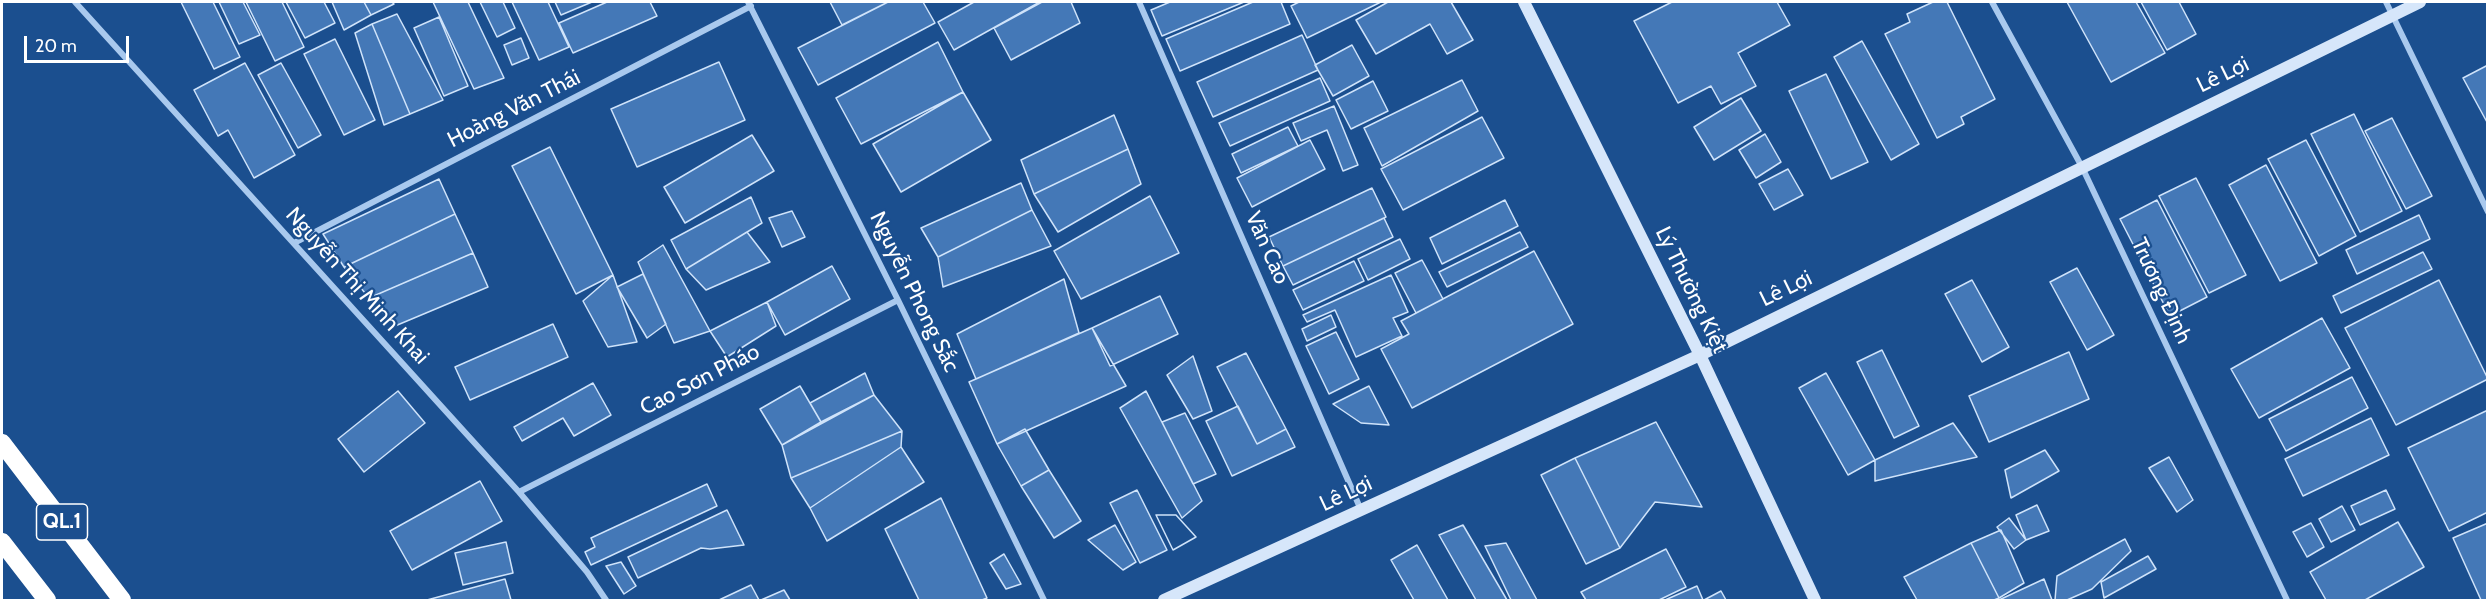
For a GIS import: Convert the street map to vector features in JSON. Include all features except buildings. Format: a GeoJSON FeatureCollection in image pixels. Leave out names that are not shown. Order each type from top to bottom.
{"type":"FeatureCollection","features":[{"type":"Feature","properties":{"kind":"highway","name":"QL.1"},"geometry":{"type":"LineString","coordinates":[[2,443],[122,600]]}},
{"type":"Feature","properties":{"kind":"highway","name":"QL.1"},"geometry":{"type":"LineString","coordinates":[[2,542],[46,600]]}},
{"type":"Feature","properties":{"kind":"street","name":"Nguyễn Thị Minh Khai"},"geometry":{"type":"LineString","coordinates":[[75,2],[519,492],[587,572],[606,600]]}},
{"type":"Feature","properties":{"kind":"street","name":"Văn Cao"},"geometry":{"type":"LineString","coordinates":[[1139,2],[1361,510]]}},
{"type":"Feature","properties":{"kind":"street","name":"Lý Thường Kiệt"},"geometry":{"type":"LineString","coordinates":[[1524,2],[1700,354],[1815,600]]}},
{"type":"Feature","properties":{"kind":"street","name":"Trương Định"},"geometry":{"type":"LineString","coordinates":[[1992,2],[2082,167],[2288,600]]}},
{"type":"Feature","properties":{"kind":"street"},"geometry":{"type":"LineString","coordinates":[[2386,2],[2487,212]]}},
{"type":"Feature","properties":{"kind":"street","name":"Lê Lợi"},"geometry":{"type":"LineString","coordinates":[[1164,600],[1700,354],[2420,2]]}},
{"type":"Feature","properties":{"kind":"street","name":"Hoàng Văn Thái"},"geometry":{"type":"LineString","coordinates":[[294,243],[749,4]]}},
{"type":"Feature","properties":{"kind":"street","name":"Nguyễn Phong Sắc"},"geometry":{"type":"LineString","coordinates":[[749,4],[898,300],[1044,600]]}},
{"type":"Feature","properties":{"kind":"street","name":"Cao Sơn Pháo"},"geometry":{"type":"LineString","coordinates":[[519,492],[898,300]]}}]}
